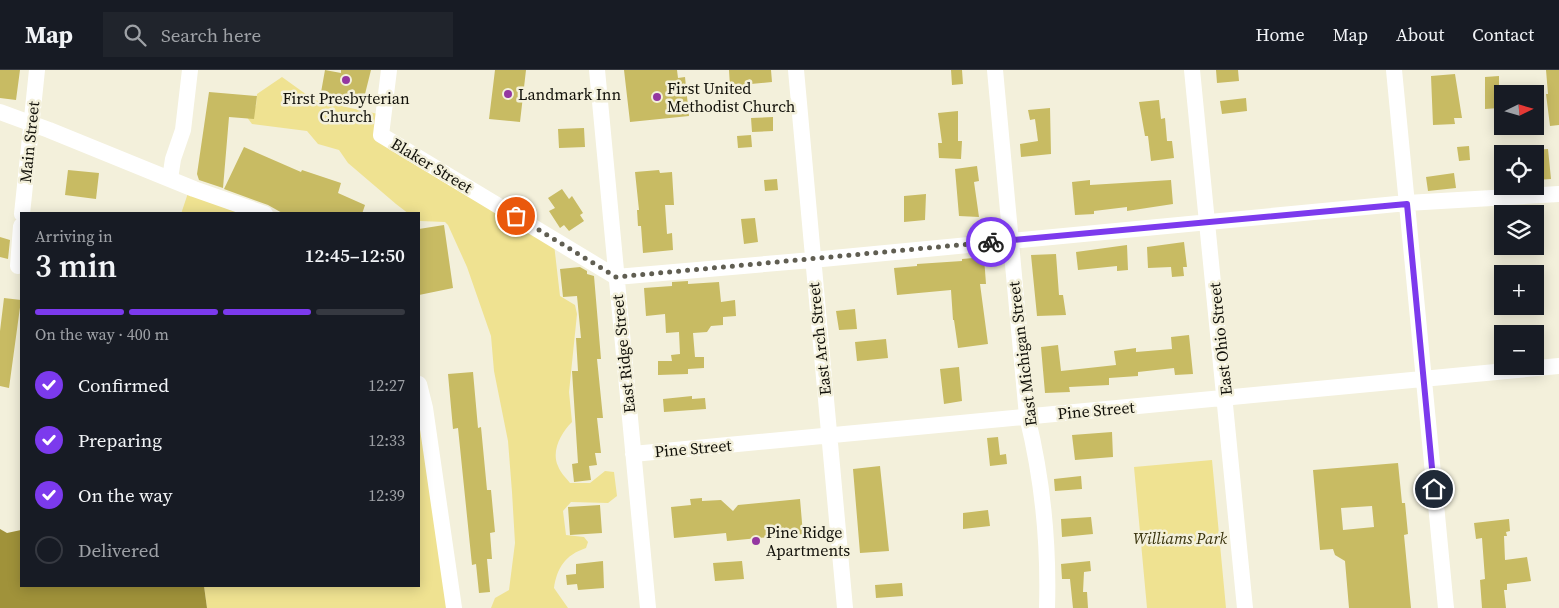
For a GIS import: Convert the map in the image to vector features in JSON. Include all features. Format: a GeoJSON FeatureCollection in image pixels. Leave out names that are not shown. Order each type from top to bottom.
{"type":"FeatureCollection","features":[{"type":"Feature","properties":{"kind":"street","name":"Main Street"},"geometry":{"type":"LineString","coordinates":[[22,212],[37,70]]}},
{"type":"Feature","properties":{"kind":"street"},"geometry":{"type":"LineString","coordinates":[[170,179],[173,159],[183,130],[190,70]]}},
{"type":"Feature","properties":{"kind":"street","name":"Blaker Street"},"geometry":{"type":"LineString","coordinates":[[389,70],[381,134],[616,277]]}},
{"type":"Feature","properties":{"kind":"street","name":"East Ridge Street"},"geometry":{"type":"LineString","coordinates":[[597,70],[648,608]]}},
{"type":"Feature","properties":{"kind":"street","name":"East Arch Street"},"geometry":{"type":"LineString","coordinates":[[796,70],[845,608]]}},
{"type":"Feature","properties":{"kind":"street","name":"East Michigan Street"},"geometry":{"type":"LineString","coordinates":[[994,70],[1027,416],[1037,456],[1042,492],[1048,554],[1047,608]]}},
{"type":"Feature","properties":{"kind":"street","name":"East Ohio Street"},"geometry":{"type":"LineString","coordinates":[[1192,70],[1226,398],[1245,608]]}},
{"type":"Feature","properties":{"kind":"street"},"geometry":{"type":"LineString","coordinates":[[1394,70],[1446,608]]}},
{"type":"Feature","properties":{"kind":"street"},"geometry":{"type":"LineString","coordinates":[[0,112],[260,212]]}},
{"type":"Feature","properties":{"kind":"street"},"geometry":{"type":"LineString","coordinates":[[616,277],[1407,204],[1559,194]]}},
{"type":"Feature","properties":{"kind":"street"},"geometry":{"type":"LineString","coordinates":[[18,266],[20,239]]}},
{"type":"Feature","properties":{"kind":"street","name":"Pine Street"},"geometry":{"type":"LineString","coordinates":[[633,454],[1559,366]]}},
{"type":"Feature","properties":{"kind":"street"},"geometry":{"type":"LineString","coordinates":[[420,388],[425,408],[454,608]]}},
{"type":"Feature","properties":{"kind":"green space"},"geometry":{"type":"Polygon","coordinates":[[[282,77],[314,100],[378,114],[375,131],[554,244],[560,296],[575,305],[577,314],[569,392],[572,422],[558,442],[556,460],[560,470],[570,483],[590,483],[605,471],[614,472],[617,496],[608,503],[571,502],[563,511],[566,535],[584,537],[588,542],[586,548],[567,558],[557,574],[554,588],[568,608],[491,608],[495,598],[509,590],[515,543],[508,441],[494,371],[491,336],[467,267],[448,225],[445,222],[420,221],[420,212],[406,212],[348,163],[339,150],[318,144],[307,131],[252,124],[246,116],[248,110],[256,106],[257,94],[282,77]]]}},
{"type":"Feature","properties":{"kind":"green space"},"geometry":{"type":"Polygon","coordinates":[[[190,187],[259,212],[182,212],[190,187]]]}},
{"type":"Feature","properties":{"kind":"green space"},"geometry":{"type":"Polygon","coordinates":[[[420,390],[454,608],[207,608],[204,587],[420,587],[420,390]]]}},
{"type":"Feature","properties":{"kind":"green space","name":"Williams Park"},"geometry":{"type":"Polygon","coordinates":[[[1212,460],[1226,608],[1147,608],[1134,467],[1212,460]]]}},
{"type":"Feature","properties":{"kind":"shaded area"},"geometry":{"type":"Polygon","coordinates":[[[0,529],[7,533],[20,530],[20,587],[204,587],[207,608],[0,608],[0,529]]]}},
{"type":"Feature","properties":{"kind":"building"},"geometry":{"type":"Polygon","coordinates":[[[0,70],[20,70],[16,100],[0,98],[0,70]]]}},
{"type":"Feature","properties":{"kind":"building","name":"First Presbyterian Church"},"geometry":{"type":"Polygon","coordinates":[[[325,70],[341,73],[341,70],[371,70],[362,106],[320,98],[325,70]]]}},
{"type":"Feature","properties":{"kind":"building","name":"Landmark Inn"},"geometry":{"type":"Polygon","coordinates":[[[495,70],[526,70],[520,122],[489,119],[495,70]]]}},
{"type":"Feature","properties":{"kind":"building","name":"First United Methodist Church"},"geometry":{"type":"Polygon","coordinates":[[[624,70],[677,70],[678,78],[685,77],[689,116],[630,122],[624,70]]]}},
{"type":"Feature","properties":{"kind":"building"},"geometry":{"type":"Polygon","coordinates":[[[729,70],[771,70],[772,82],[730,86],[729,70]]]}},
{"type":"Feature","properties":{"kind":"building"},"geometry":{"type":"Polygon","coordinates":[[[951,70],[962,70],[963,84],[952,85],[951,70]]]}},
{"type":"Feature","properties":{"kind":"building"},"geometry":{"type":"Polygon","coordinates":[[[1216,70],[1238,70],[1239,81],[1217,83],[1216,70]]]}},
{"type":"Feature","properties":{"kind":"building"},"geometry":{"type":"Polygon","coordinates":[[[1546,70],[1559,70],[1559,125],[1550,126],[1546,94],[1548,94],[1546,70]]]}},
{"type":"Feature","properties":{"kind":"building"},"geometry":{"type":"Polygon","coordinates":[[[1455,74],[1462,118],[1454,118],[1455,124],[1433,125],[1431,76],[1455,74]]]}},
{"type":"Feature","properties":{"kind":"building"},"geometry":{"type":"Polygon","coordinates":[[[1499,76],[1499,85],[1494,85],[1494,108],[1485,109],[1485,77],[1499,76]]]}},
{"type":"Feature","properties":{"kind":"building"},"geometry":{"type":"Polygon","coordinates":[[[209,92],[257,96],[254,119],[229,117],[223,188],[199,180],[197,174],[209,92]]]}},
{"type":"Feature","properties":{"kind":"building"},"geometry":{"type":"Polygon","coordinates":[[[1246,98],[1247,111],[1222,114],[1220,101],[1246,98]]]}},
{"type":"Feature","properties":{"kind":"building"},"geometry":{"type":"Polygon","coordinates":[[[1159,100],[1161,119],[1165,118],[1167,141],[1172,141],[1174,158],[1151,161],[1148,136],[1145,136],[1139,102],[1159,100]]]}},
{"type":"Feature","properties":{"kind":"building"},"geometry":{"type":"Polygon","coordinates":[[[1050,108],[1051,154],[1021,157],[1020,144],[1038,141],[1035,119],[1030,120],[1028,110],[1050,108]]]}},
{"type":"Feature","properties":{"kind":"building"},"geometry":{"type":"Polygon","coordinates":[[[958,111],[958,141],[962,141],[961,159],[939,158],[938,143],[942,143],[938,113],[958,111]]]}},
{"type":"Feature","properties":{"kind":"building"},"geometry":{"type":"Polygon","coordinates":[[[773,117],[773,131],[752,132],[751,118],[773,117]]]}},
{"type":"Feature","properties":{"kind":"building"},"geometry":{"type":"Polygon","coordinates":[[[584,128],[585,147],[559,148],[558,129],[584,128]]]}},
{"type":"Feature","properties":{"kind":"building"},"geometry":{"type":"Polygon","coordinates":[[[751,135],[752,147],[738,148],[737,136],[751,135]]]}},
{"type":"Feature","properties":{"kind":"building"},"geometry":{"type":"Polygon","coordinates":[[[1469,146],[1470,160],[1459,161],[1457,147],[1469,146]]]}},
{"type":"Feature","properties":{"kind":"building"},"geometry":{"type":"Polygon","coordinates":[[[244,147],[301,172],[302,170],[341,183],[338,193],[365,205],[363,212],[280,212],[268,205],[224,189],[244,147]]]}},
{"type":"Feature","properties":{"kind":"building"},"geometry":{"type":"Polygon","coordinates":[[[1544,149],[1548,149],[1551,179],[1544,179],[1544,149]]]}},
{"type":"Feature","properties":{"kind":"building"},"geometry":{"type":"Polygon","coordinates":[[[977,166],[979,181],[974,182],[979,217],[959,216],[955,169],[977,166]]]}},
{"type":"Feature","properties":{"kind":"building"},"geometry":{"type":"Polygon","coordinates":[[[68,170],[99,173],[96,199],[65,195],[68,170]]]}},
{"type":"Feature","properties":{"kind":"building"},"geometry":{"type":"Polygon","coordinates":[[[659,170],[660,173],[672,172],[674,205],[665,205],[667,234],[672,233],[673,250],[643,253],[641,226],[638,226],[637,210],[639,210],[635,172],[659,170]]]}},
{"type":"Feature","properties":{"kind":"building"},"geometry":{"type":"Polygon","coordinates":[[[1454,173],[1456,188],[1428,191],[1426,177],[1454,173]]]}},
{"type":"Feature","properties":{"kind":"building"},"geometry":{"type":"Polygon","coordinates":[[[777,179],[778,190],[765,191],[764,180],[777,179]]]}},
{"type":"Feature","properties":{"kind":"building"},"geometry":{"type":"Polygon","coordinates":[[[1090,180],[1090,185],[1171,180],[1173,204],[1127,211],[1127,207],[1094,211],[1094,214],[1075,215],[1072,182],[1090,180]]]}},
{"type":"Feature","properties":{"kind":"building"},"geometry":{"type":"Polygon","coordinates":[[[562,189],[569,199],[572,196],[583,213],[580,215],[584,221],[569,231],[564,225],[560,228],[549,211],[555,208],[548,198],[562,189]]]}},
{"type":"Feature","properties":{"kind":"building"},"geometry":{"type":"Polygon","coordinates":[[[926,194],[925,220],[904,222],[904,196],[926,194]]]}},
{"type":"Feature","properties":{"kind":"building"},"geometry":{"type":"Polygon","coordinates":[[[755,218],[758,242],[744,244],[741,219],[755,218]]]}},
{"type":"Feature","properties":{"kind":"building"},"geometry":{"type":"Polygon","coordinates":[[[444,225],[453,288],[420,295],[420,229],[444,225]]]}},
{"type":"Feature","properties":{"kind":"building"},"geometry":{"type":"Polygon","coordinates":[[[0,237],[10,240],[8,259],[0,257],[0,237]]]}},
{"type":"Feature","properties":{"kind":"building"},"geometry":{"type":"Polygon","coordinates":[[[1184,242],[1187,267],[1183,267],[1184,276],[1172,277],[1171,267],[1148,268],[1147,247],[1184,242]]]}},
{"type":"Feature","properties":{"kind":"building"},"geometry":{"type":"Polygon","coordinates":[[[1127,245],[1128,270],[1117,271],[1117,266],[1078,270],[1076,252],[1127,245]]]}},
{"type":"Feature","properties":{"kind":"building"},"geometry":{"type":"Polygon","coordinates":[[[1056,254],[1059,295],[1063,295],[1066,315],[1037,316],[1031,255],[1056,254]]]}},
{"type":"Feature","properties":{"kind":"building"},"geometry":{"type":"Polygon","coordinates":[[[984,257],[986,284],[980,284],[988,344],[958,348],[953,320],[951,290],[897,295],[894,268],[984,257]]]}},
{"type":"Feature","properties":{"kind":"building"},"geometry":{"type":"Polygon","coordinates":[[[580,267],[587,271],[587,274],[594,276],[601,359],[597,359],[603,418],[597,418],[601,453],[595,453],[597,465],[589,466],[591,480],[574,482],[572,464],[578,463],[572,371],[578,371],[576,338],[581,338],[577,296],[563,297],[560,269],[580,267]]]}},
{"type":"Feature","properties":{"kind":"building"},"geometry":{"type":"Polygon","coordinates":[[[688,281],[688,284],[719,282],[721,302],[735,300],[736,316],[723,317],[723,325],[711,326],[707,332],[693,333],[695,357],[704,357],[704,368],[688,369],[688,374],[658,375],[658,361],[672,361],[671,355],[680,354],[679,332],[666,333],[665,314],[646,316],[644,288],[672,286],[672,282],[688,281]]]}},
{"type":"Feature","properties":{"kind":"building"},"geometry":{"type":"Polygon","coordinates":[[[4,298],[20,300],[9,388],[0,386],[0,331],[4,298]]]}},
{"type":"Feature","properties":{"kind":"building"},"geometry":{"type":"Polygon","coordinates":[[[855,309],[857,329],[839,330],[836,311],[855,309]]]}},
{"type":"Feature","properties":{"kind":"building"},"geometry":{"type":"Polygon","coordinates":[[[1189,335],[1193,374],[1175,375],[1174,368],[1138,372],[1138,376],[1109,378],[1109,385],[1069,387],[1070,392],[1045,393],[1041,347],[1058,345],[1061,371],[1116,365],[1114,351],[1136,348],[1136,352],[1172,349],[1171,337],[1189,335]]]}},
{"type":"Feature","properties":{"kind":"building"},"geometry":{"type":"Polygon","coordinates":[[[886,339],[888,358],[857,361],[855,342],[886,339]]]}},
{"type":"Feature","properties":{"kind":"building"},"geometry":{"type":"Polygon","coordinates":[[[959,367],[962,401],[944,404],[940,369],[959,367]]]}},
{"type":"Feature","properties":{"kind":"building"},"geometry":{"type":"Polygon","coordinates":[[[473,372],[478,428],[481,427],[487,490],[491,490],[495,532],[490,533],[492,559],[487,559],[490,592],[479,593],[476,564],[472,565],[458,428],[453,429],[448,374],[473,372]]]}},
{"type":"Feature","properties":{"kind":"building"},"geometry":{"type":"Polygon","coordinates":[[[692,396],[692,399],[705,398],[706,409],[664,412],[663,399],[692,396]]]}},
{"type":"Feature","properties":{"kind":"building"},"geometry":{"type":"Polygon","coordinates":[[[1112,432],[1113,457],[1075,460],[1072,435],[1112,432]]]}},
{"type":"Feature","properties":{"kind":"building"},"geometry":{"type":"Polygon","coordinates":[[[998,437],[1000,455],[1006,454],[1007,464],[990,466],[987,438],[998,437]]]}},
{"type":"Feature","properties":{"kind":"building"},"geometry":{"type":"Polygon","coordinates":[[[1398,463],[1402,503],[1405,503],[1408,534],[1404,535],[1411,608],[1349,608],[1345,561],[1335,555],[1333,549],[1320,550],[1313,470],[1398,463]],[[1372,506],[1341,508],[1343,530],[1374,527],[1372,506]]]}},
{"type":"Feature","properties":{"kind":"building"},"geometry":{"type":"Polygon","coordinates":[[[880,466],[889,551],[860,553],[853,469],[880,466]]]}},
{"type":"Feature","properties":{"kind":"building"},"geometry":{"type":"Polygon","coordinates":[[[1081,476],[1082,489],[1055,491],[1054,479],[1081,476]]]}},
{"type":"Feature","properties":{"kind":"building","name":"Pine Ridge Apartments"},"geometry":{"type":"Polygon","coordinates":[[[702,498],[702,501],[721,500],[733,511],[738,505],[800,499],[803,534],[727,541],[726,533],[674,538],[671,507],[691,505],[690,499],[702,498]]]}},
{"type":"Feature","properties":{"kind":"building"},"geometry":{"type":"Polygon","coordinates":[[[600,505],[602,533],[570,535],[568,507],[600,505]]]}},
{"type":"Feature","properties":{"kind":"building"},"geometry":{"type":"Polygon","coordinates":[[[988,510],[990,526],[963,529],[963,513],[988,510]]]}},
{"type":"Feature","properties":{"kind":"building"},"geometry":{"type":"Polygon","coordinates":[[[1091,517],[1093,534],[1062,537],[1061,519],[1091,517]]]}},
{"type":"Feature","properties":{"kind":"building"},"geometry":{"type":"Polygon","coordinates":[[[1509,519],[1510,531],[1506,532],[1507,536],[1504,536],[1505,560],[1527,557],[1531,581],[1507,584],[1507,590],[1504,590],[1506,608],[1482,608],[1480,580],[1485,579],[1482,538],[1476,539],[1474,523],[1509,519]]]}},
{"type":"Feature","properties":{"kind":"building"},"geometry":{"type":"Polygon","coordinates":[[[603,561],[604,588],[578,590],[577,584],[567,585],[566,575],[576,574],[576,564],[603,561]]]}},
{"type":"Feature","properties":{"kind":"building"},"geometry":{"type":"Polygon","coordinates":[[[742,561],[744,579],[715,581],[713,563],[742,561]]]}},
{"type":"Feature","properties":{"kind":"building"},"geometry":{"type":"Polygon","coordinates":[[[1090,561],[1091,571],[1084,572],[1083,592],[1087,592],[1088,608],[1073,608],[1070,579],[1062,579],[1061,564],[1090,561]]]}},
{"type":"Feature","properties":{"kind":"building"},"geometry":{"type":"Polygon","coordinates":[[[902,583],[903,596],[876,598],[875,585],[902,583]]]}},
{"type":"Feature","properties":{"kind":"way so far"},"geometry":{"type":"LineString","coordinates":[[516,216],[616,277],[991,242]]}},
{"type":"Feature","properties":{"kind":"place","name":"First Presbyterian Church"},"geometry":{"type":"Point","coordinates":[346,80]}},
{"type":"Feature","properties":{"kind":"place","name":"Landmark Inn"},"geometry":{"type":"Point","coordinates":[508,94]}},
{"type":"Feature","properties":{"kind":"place","name":"First United Methodist Church"},"geometry":{"type":"Point","coordinates":[657,97]}},
{"type":"Feature","properties":{"kind":"place","name":"Pine Ridge Apartments"},"geometry":{"type":"Point","coordinates":[756,541]}},
{"type":"Feature","properties":{"kind":"route"},"geometry":{"type":"LineString","coordinates":[[991,242],[1407,204],[1434,489]]}}]}
